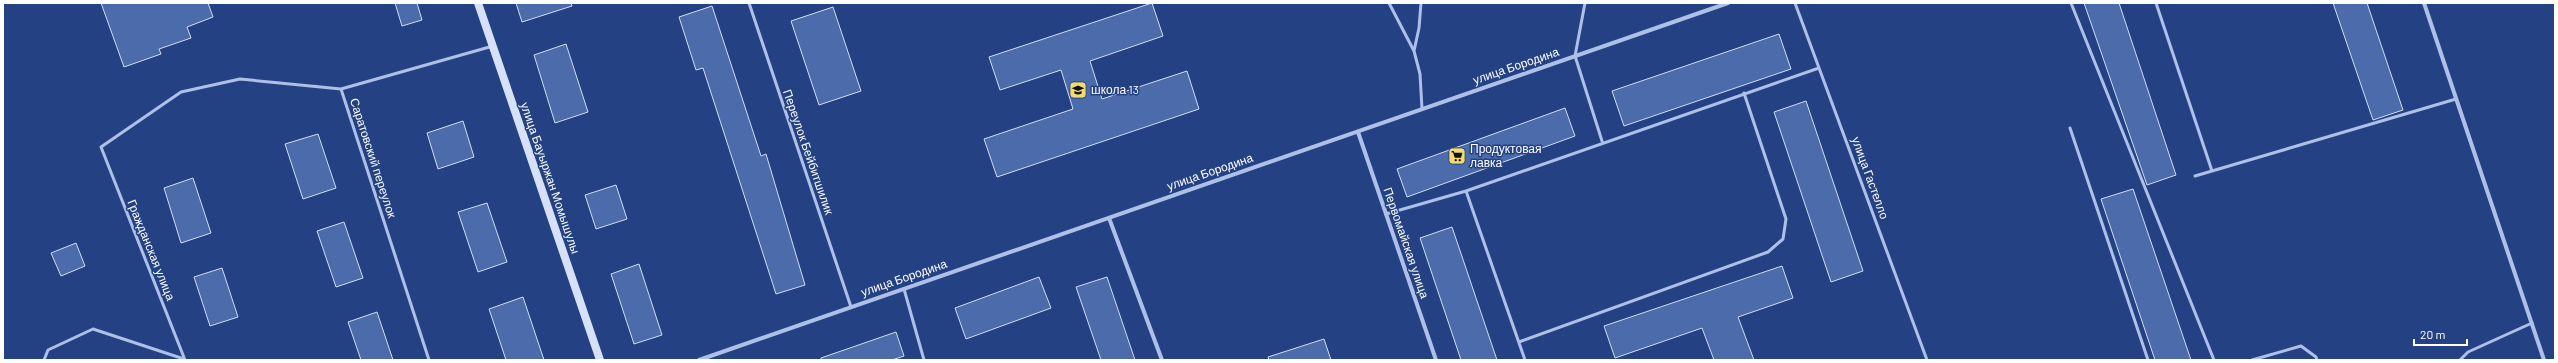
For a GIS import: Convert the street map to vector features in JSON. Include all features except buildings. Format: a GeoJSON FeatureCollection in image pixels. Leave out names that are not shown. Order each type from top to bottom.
{"type":"FeatureCollection","features":[{"type":"Feature","properties":{"kind":"street","name":"улица Бауыржан Момышулы"},"geometry":{"type":"LineString","coordinates":[[478,3],[600,360]]}},
{"type":"Feature","properties":{"kind":"street","name":"улица Бородина"},"geometry":{"type":"LineString","coordinates":[[699,360],[1728,3]]}},
{"type":"Feature","properties":{"kind":"street"},"geometry":{"type":"LineString","coordinates":[[2424,3],[2544,360]]}},
{"type":"Feature","properties":{"kind":"street","name":"Первомайская улица"},"geometry":{"type":"LineString","coordinates":[[1358,132],[1436,360]]}},
{"type":"Feature","properties":{"kind":"street"},"geometry":{"type":"LineString","coordinates":[[1109,218],[1162,360]]}},
{"type":"Feature","properties":{"kind":"lane","name":"Переулок Бейбитшилик"},"geometry":{"type":"LineString","coordinates":[[749,3],[851,307]]}},
{"type":"Feature","properties":{"kind":"lane"},"geometry":{"type":"LineString","coordinates":[[1389,3],[1414,51],[1420,74],[1422,109]]}},
{"type":"Feature","properties":{"kind":"lane"},"geometry":{"type":"LineString","coordinates":[[1414,51],[1419,28],[1421,3]]}},
{"type":"Feature","properties":{"kind":"lane"},"geometry":{"type":"LineString","coordinates":[[1585,3],[1575,56],[1602,141]]}},
{"type":"Feature","properties":{"kind":"lane","name":"улица Гастелло"},"geometry":{"type":"LineString","coordinates":[[1795,3],[1927,360]]}},
{"type":"Feature","properties":{"kind":"lane"},"geometry":{"type":"LineString","coordinates":[[2071,3],[2214,360]]}},
{"type":"Feature","properties":{"kind":"lane"},"geometry":{"type":"LineString","coordinates":[[2156,3],[2212,172]]}},
{"type":"Feature","properties":{"kind":"lane","name":"Саратовский переулок"},"geometry":{"type":"LineString","coordinates":[[429,360],[340,89],[493,46]]}},
{"type":"Feature","properties":{"kind":"lane"},"geometry":{"type":"LineString","coordinates":[[1386,214],[1466,191],[1602,141],[1819,68]]}},
{"type":"Feature","properties":{"kind":"lane","name":"Гражданская улица"},"geometry":{"type":"LineString","coordinates":[[185,360],[101,147],[181,92],[240,80],[340,89]]}},
{"type":"Feature","properties":{"kind":"lane"},"geometry":{"type":"LineString","coordinates":[[1519,342],[1768,252],[1783,239],[1786,219],[1744,93]]}},
{"type":"Feature","properties":{"kind":"lane"},"geometry":{"type":"LineString","coordinates":[[2195,176],[2456,99]]}},
{"type":"Feature","properties":{"kind":"lane"},"geometry":{"type":"LineString","coordinates":[[2070,128],[2148,360]]}},
{"type":"Feature","properties":{"kind":"lane"},"geometry":{"type":"LineString","coordinates":[[1466,191],[1525,360]]}},
{"type":"Feature","properties":{"kind":"lane"},"geometry":{"type":"LineString","coordinates":[[904,289],[924,360]]}},
{"type":"Feature","properties":{"kind":"lane"},"geometry":{"type":"LineString","coordinates":[[2460,360],[2468,352],[2532,323]]}},
{"type":"Feature","properties":{"kind":"lane"},"geometry":{"type":"LineString","coordinates":[[44,360],[48,350],[93,329],[185,360]]}},
{"type":"Feature","properties":{"kind":"lane"},"geometry":{"type":"LineString","coordinates":[[2252,360],[2301,346],[2316,357],[2317,360]]}},
{"type":"Feature","properties":{"kind":"place","name":"школа 13"},"geometry":{"type":"Point","coordinates":[1078,90]}},
{"type":"Feature","properties":{"kind":"place","name":"Продуктовая лавка"},"geometry":{"type":"Point","coordinates":[1457,156]}}]}
